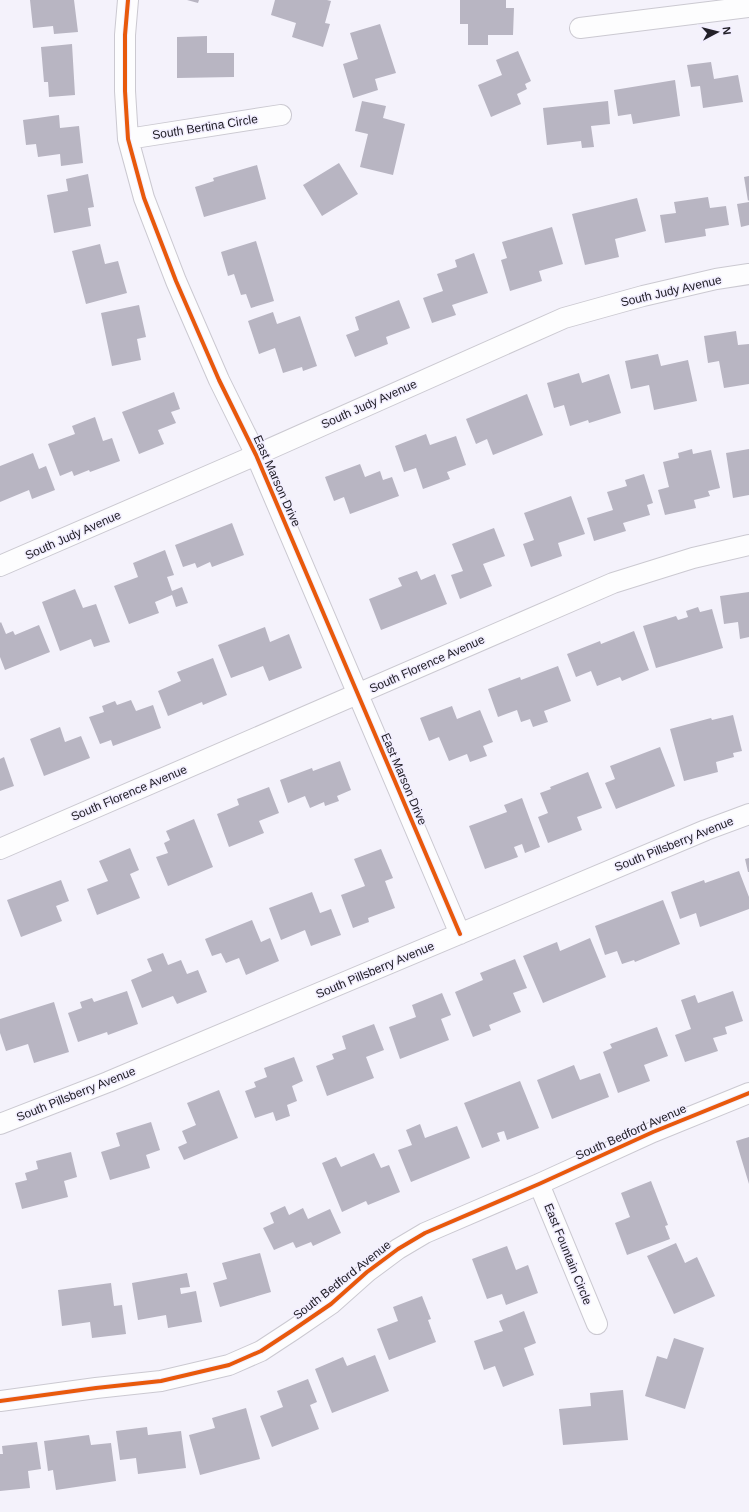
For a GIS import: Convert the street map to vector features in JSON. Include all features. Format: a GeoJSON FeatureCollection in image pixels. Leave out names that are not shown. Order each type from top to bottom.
{"type":"FeatureCollection","features":[{"type":"Feature","properties":{"kind":"street","name":"East Marson Drive"},"geometry":{"type":"LineString","coordinates":[[128,0],[125,35],[125,92],[128,139],[144,198],[176,281],[219,380],[256,455],[460,934]]}},
{"type":"Feature","properties":{"kind":"street"},"geometry":{"type":"LineString","coordinates":[[580,28],[749,7]]}},
{"type":"Feature","properties":{"kind":"street","name":"South Bertina Circle"},"geometry":{"type":"LineString","coordinates":[[128,139],[282,115]]}},
{"type":"Feature","properties":{"kind":"street","name":"South Judy Avenue"},"geometry":{"type":"LineString","coordinates":[[0,566],[256,455],[564,318],[716,279],[749,274]]}},
{"type":"Feature","properties":{"kind":"street","name":"South Florence Avenue"},"geometry":{"type":"LineString","coordinates":[[0,849],[613,583],[693,558],[749,545]]}},
{"type":"Feature","properties":{"kind":"street","name":"South Pillsberry Avenue"},"geometry":{"type":"LineString","coordinates":[[0,1124],[108,1082],[706,830],[749,814]]}},
{"type":"Feature","properties":{"kind":"street","name":"South Bedford Avenue"},"geometry":{"type":"LineString","coordinates":[[0,1401],[96,1388],[161,1382],[229,1365],[261,1351],[293,1330],[331,1304],[373,1267],[425,1232],[539,1184],[653,1132],[749,1093]]}},
{"type":"Feature","properties":{"kind":"street","name":"East Fountain Circle"},"geometry":{"type":"LineString","coordinates":[[539,1184],[597,1324]]}},
{"type":"Feature","properties":{"kind":"building"},"geometry":{"type":"Polygon","coordinates":[[[30,0],[74,0],[78,32],[54,34],[53,26],[33,28],[30,0]]]}},
{"type":"Feature","properties":{"kind":"building"},"geometry":{"type":"Polygon","coordinates":[[[187,0],[199,0],[198,3],[187,0]]]}},
{"type":"Feature","properties":{"kind":"building"},"geometry":{"type":"Polygon","coordinates":[[[275,0],[331,1],[325,23],[330,24],[323,47],[292,37],[296,23],[271,15],[275,0]]]}},
{"type":"Feature","properties":{"kind":"building"},"geometry":{"type":"Polygon","coordinates":[[[460,0],[506,0],[506,8],[514,8],[513,35],[488,35],[488,45],[468,45],[468,24],[460,24],[460,0]]]}},
{"type":"Feature","properties":{"kind":"building"},"geometry":{"type":"Polygon","coordinates":[[[380,24],[396,73],[375,79],[378,90],[353,98],[343,64],[358,59],[350,33],[380,24]]]}},
{"type":"Feature","properties":{"kind":"building"},"geometry":{"type":"Polygon","coordinates":[[[207,36],[207,53],[234,53],[234,77],[177,78],[177,37],[207,36]]]}},
{"type":"Feature","properties":{"kind":"building"},"geometry":{"type":"Polygon","coordinates":[[[72,44],[75,95],[49,97],[48,82],[44,82],[41,47],[72,44]]]}},
{"type":"Feature","properties":{"kind":"building"},"geometry":{"type":"Polygon","coordinates":[[[518,51],[531,81],[525,84],[527,89],[517,94],[521,104],[491,117],[478,85],[502,75],[496,60],[518,51]]]}},
{"type":"Feature","properties":{"kind":"building"},"geometry":{"type":"Polygon","coordinates":[[[711,62],[714,79],[738,75],[743,102],[703,108],[700,86],[691,87],[687,65],[711,62]]]}},
{"type":"Feature","properties":{"kind":"building"},"geometry":{"type":"Polygon","coordinates":[[[675,80],[680,116],[633,124],[631,114],[618,116],[614,90],[675,80]]]}},
{"type":"Feature","properties":{"kind":"building"},"geometry":{"type":"Polygon","coordinates":[[[362,101],[386,106],[383,118],[405,124],[393,175],[360,167],[368,134],[355,131],[362,101]]]}},
{"type":"Feature","properties":{"kind":"building"},"geometry":{"type":"Polygon","coordinates":[[[608,101],[610,124],[591,126],[594,147],[582,148],[581,141],[547,145],[543,108],[608,101]]]}},
{"type":"Feature","properties":{"kind":"building"},"geometry":{"type":"Polygon","coordinates":[[[59,115],[60,128],[79,126],[83,163],[61,166],[60,154],[38,157],[36,144],[26,145],[23,120],[59,115]]]}},
{"type":"Feature","properties":{"kind":"building"},"geometry":{"type":"Polygon","coordinates":[[[339,163],[358,194],[322,216],[303,185],[339,163]]]}},
{"type":"Feature","properties":{"kind":"building"},"geometry":{"type":"Polygon","coordinates":[[[257,165],[266,199],[204,217],[195,187],[214,181],[213,178],[257,165]]]}},
{"type":"Feature","properties":{"kind":"building"},"geometry":{"type":"Polygon","coordinates":[[[88,174],[94,207],[88,208],[91,226],[54,233],[47,195],[68,191],[66,179],[88,174]]]}},
{"type":"Feature","properties":{"kind":"building"},"geometry":{"type":"Polygon","coordinates":[[[749,176],[749,200],[748,201],[744,177],[749,176]]]}},
{"type":"Feature","properties":{"kind":"building"},"geometry":{"type":"Polygon","coordinates":[[[708,197],[710,208],[726,206],[729,225],[705,229],[706,236],[665,243],[660,215],[676,213],[674,202],[708,197]]]}},
{"type":"Feature","properties":{"kind":"building"},"geometry":{"type":"Polygon","coordinates":[[[637,198],[646,231],[615,239],[619,257],[585,265],[572,214],[637,198]]]}},
{"type":"Feature","properties":{"kind":"building"},"geometry":{"type":"Polygon","coordinates":[[[749,202],[749,225],[741,227],[737,204],[749,202]]]}},
{"type":"Feature","properties":{"kind":"building"},"geometry":{"type":"Polygon","coordinates":[[[552,227],[563,264],[539,271],[542,281],[510,291],[501,260],[507,258],[502,242],[552,227]]]}},
{"type":"Feature","properties":{"kind":"building"},"geometry":{"type":"Polygon","coordinates":[[[256,241],[274,301],[251,308],[246,294],[241,295],[234,274],[228,276],[221,252],[256,241]]]}},
{"type":"Feature","properties":{"kind":"building"},"geometry":{"type":"Polygon","coordinates":[[[100,244],[105,264],[118,261],[127,293],[86,304],[72,251],[100,244]]]}},
{"type":"Feature","properties":{"kind":"building"},"geometry":{"type":"Polygon","coordinates":[[[474,253],[488,293],[452,305],[456,315],[432,323],[423,298],[443,291],[437,274],[457,267],[455,260],[474,253]]]}},
{"type":"Feature","properties":{"kind":"building"},"geometry":{"type":"Polygon","coordinates":[[[399,300],[410,328],[386,337],[388,344],[355,357],[346,335],[359,330],[355,317],[399,300]]]}},
{"type":"Feature","properties":{"kind":"building"},"geometry":{"type":"Polygon","coordinates":[[[139,305],[146,337],[137,339],[141,360],[112,366],[101,313],[139,305]]]}},
{"type":"Feature","properties":{"kind":"building"},"geometry":{"type":"Polygon","coordinates":[[[273,312],[277,324],[300,316],[317,366],[303,371],[302,367],[283,373],[275,348],[259,354],[248,321],[273,312]]]}},
{"type":"Feature","properties":{"kind":"building"},"geometry":{"type":"Polygon","coordinates":[[[736,331],[738,345],[749,344],[749,384],[724,388],[719,361],[708,363],[704,336],[736,331]]]}},
{"type":"Feature","properties":{"kind":"building"},"geometry":{"type":"Polygon","coordinates":[[[658,354],[661,366],[688,360],[697,401],[654,410],[649,385],[631,389],[625,361],[658,354]]]}},
{"type":"Feature","properties":{"kind":"building"},"geometry":{"type":"Polygon","coordinates":[[[579,373],[582,383],[609,374],[621,413],[589,423],[588,420],[570,426],[564,405],[554,408],[547,383],[579,373]]]}},
{"type":"Feature","properties":{"kind":"building"},"geometry":{"type":"Polygon","coordinates":[[[174,392],[180,409],[171,412],[176,423],[158,430],[164,444],[139,454],[122,412],[174,392]]]}},
{"type":"Feature","properties":{"kind":"building"},"geometry":{"type":"Polygon","coordinates":[[[527,394],[543,435],[493,455],[487,439],[476,444],[466,419],[527,394]]]}},
{"type":"Feature","properties":{"kind":"building"},"geometry":{"type":"Polygon","coordinates":[[[95,417],[103,441],[112,438],[120,461],[74,476],[72,471],[60,476],[48,444],[75,434],[72,426],[95,417]]]}},
{"type":"Feature","properties":{"kind":"building"},"geometry":{"type":"Polygon","coordinates":[[[426,434],[430,445],[456,436],[466,465],[447,472],[450,479],[423,489],[416,468],[404,472],[395,446],[426,434]]]}},
{"type":"Feature","properties":{"kind":"building"},"geometry":{"type":"Polygon","coordinates":[[[692,449],[693,454],[711,450],[720,488],[708,491],[710,496],[694,500],[696,508],[665,515],[658,490],[669,487],[663,462],[679,458],[678,453],[692,449]]]}},
{"type":"Feature","properties":{"kind":"building"},"geometry":{"type":"Polygon","coordinates":[[[749,449],[749,495],[733,498],[726,453],[749,449]]]}},
{"type":"Feature","properties":{"kind":"building"},"geometry":{"type":"Polygon","coordinates":[[[33,453],[39,469],[46,466],[55,490],[32,499],[29,490],[0,502],[0,466],[33,453]]]}},
{"type":"Feature","properties":{"kind":"building"},"geometry":{"type":"Polygon","coordinates":[[[360,464],[365,477],[380,471],[383,480],[392,477],[399,496],[350,514],[344,497],[334,501],[325,477],[360,464]]]}},
{"type":"Feature","properties":{"kind":"building"},"geometry":{"type":"Polygon","coordinates":[[[644,474],[653,503],[647,505],[650,515],[623,523],[626,531],[594,541],[587,518],[613,510],[607,492],[627,486],[625,480],[644,474]]]}},
{"type":"Feature","properties":{"kind":"building"},"geometry":{"type":"Polygon","coordinates":[[[571,496],[585,534],[558,543],[562,556],[531,567],[523,544],[534,540],[524,513],[571,496]]]}},
{"type":"Feature","properties":{"kind":"building"},"geometry":{"type":"Polygon","coordinates":[[[232,523],[244,555],[212,567],[210,562],[197,568],[195,563],[183,567],[175,545],[232,523]]]}},
{"type":"Feature","properties":{"kind":"building"},"geometry":{"type":"Polygon","coordinates":[[[494,528],[505,556],[483,564],[492,586],[460,599],[451,575],[463,571],[452,544],[494,528]]]}},
{"type":"Feature","properties":{"kind":"building"},"geometry":{"type":"Polygon","coordinates":[[[165,550],[174,575],[167,577],[172,591],[182,587],[188,603],[176,607],[172,595],[155,602],[159,613],[129,624],[114,586],[138,577],[133,563],[165,550]]]}},
{"type":"Feature","properties":{"kind":"building"},"geometry":{"type":"Polygon","coordinates":[[[417,571],[421,580],[435,574],[447,604],[381,630],[369,599],[402,586],[398,578],[417,571]]]}},
{"type":"Feature","properties":{"kind":"building"},"geometry":{"type":"Polygon","coordinates":[[[75,589],[83,608],[96,604],[110,642],[94,647],[91,639],[60,651],[42,602],[75,589]]]}},
{"type":"Feature","properties":{"kind":"building"},"geometry":{"type":"Polygon","coordinates":[[[749,592],[749,637],[740,639],[738,622],[724,624],[720,596],[749,592]]]}},
{"type":"Feature","properties":{"kind":"building"},"geometry":{"type":"Polygon","coordinates":[[[698,607],[700,612],[712,609],[723,648],[656,668],[643,626],[676,616],[678,620],[688,617],[686,611],[698,607]]]}},
{"type":"Feature","properties":{"kind":"building"},"geometry":{"type":"Polygon","coordinates":[[[1,622],[6,634],[13,631],[15,635],[39,625],[50,652],[5,670],[0,657],[1,622]]]}},
{"type":"Feature","properties":{"kind":"building"},"geometry":{"type":"Polygon","coordinates":[[[265,627],[270,642],[289,634],[302,668],[269,681],[263,666],[231,678],[218,645],[265,627]]]}},
{"type":"Feature","properties":{"kind":"building"},"geometry":{"type":"Polygon","coordinates":[[[634,631],[649,670],[622,681],[620,677],[597,686],[591,671],[576,677],[567,654],[600,641],[601,644],[634,631]]]}},
{"type":"Feature","properties":{"kind":"building"},"geometry":{"type":"Polygon","coordinates":[[[213,658],[227,695],[203,705],[202,702],[168,716],[158,691],[181,681],[177,672],[213,658]]]}},
{"type":"Feature","properties":{"kind":"building"},"geometry":{"type":"Polygon","coordinates":[[[558,666],[571,701],[544,711],[548,722],[533,727],[530,719],[521,722],[517,710],[498,717],[488,689],[520,677],[521,680],[558,666]]]}},
{"type":"Feature","properties":{"kind":"building"},"geometry":{"type":"Polygon","coordinates":[[[131,700],[136,711],[153,705],[161,728],[113,746],[111,740],[100,744],[89,717],[104,712],[102,706],[115,701],[117,705],[131,700]]]}},
{"type":"Feature","properties":{"kind":"building"},"geometry":{"type":"Polygon","coordinates":[[[452,706],[457,719],[480,710],[493,742],[483,746],[487,756],[470,762],[467,754],[449,761],[439,737],[429,741],[420,718],[452,706]]]}},
{"type":"Feature","properties":{"kind":"building"},"geometry":{"type":"Polygon","coordinates":[[[733,715],[742,751],[733,753],[734,757],[716,762],[718,772],[684,781],[670,729],[711,718],[712,720],[733,715]]]}},
{"type":"Feature","properties":{"kind":"building"},"geometry":{"type":"Polygon","coordinates":[[[60,727],[65,742],[81,736],[90,758],[44,776],[30,739],[60,727]]]}},
{"type":"Feature","properties":{"kind":"building"},"geometry":{"type":"Polygon","coordinates":[[[660,747],[675,786],[616,809],[605,783],[615,779],[610,766],[660,747]]]}},
{"type":"Feature","properties":{"kind":"building"},"geometry":{"type":"Polygon","coordinates":[[[4,757],[14,786],[0,791],[0,759],[4,757]]]}},
{"type":"Feature","properties":{"kind":"building"},"geometry":{"type":"Polygon","coordinates":[[[340,761],[351,790],[337,796],[339,801],[325,806],[324,802],[310,808],[305,796],[288,803],[280,780],[312,768],[313,771],[340,761]]]}},
{"type":"Feature","properties":{"kind":"building"},"geometry":{"type":"Polygon","coordinates":[[[588,772],[602,808],[577,817],[582,830],[548,843],[538,817],[548,813],[540,793],[551,789],[550,787],[588,772]]]}},
{"type":"Feature","properties":{"kind":"building"},"geometry":{"type":"Polygon","coordinates":[[[269,787],[279,813],[259,821],[264,833],[229,847],[217,814],[239,805],[237,799],[269,787]]]}},
{"type":"Feature","properties":{"kind":"building"},"geometry":{"type":"Polygon","coordinates":[[[522,798],[540,847],[525,853],[522,844],[514,847],[518,857],[485,869],[469,826],[507,812],[504,805],[522,798]]]}},
{"type":"Feature","properties":{"kind":"building"},"geometry":{"type":"Polygon","coordinates":[[[194,819],[213,867],[168,886],[156,857],[168,853],[164,843],[170,840],[166,831],[194,819]]]}},
{"type":"Feature","properties":{"kind":"building"},"geometry":{"type":"Polygon","coordinates":[[[130,848],[139,870],[130,874],[140,898],[97,915],[87,889],[108,881],[99,861],[130,848]]]}},
{"type":"Feature","properties":{"kind":"building"},"geometry":{"type":"Polygon","coordinates":[[[381,849],[393,878],[385,881],[395,908],[368,918],[369,922],[353,928],[341,895],[365,886],[354,859],[381,849]]]}},
{"type":"Feature","properties":{"kind":"building"},"geometry":{"type":"Polygon","coordinates":[[[749,858],[749,872],[748,872],[745,859],[749,858]]]}},
{"type":"Feature","properties":{"kind":"building"},"geometry":{"type":"Polygon","coordinates":[[[739,871],[749,897],[749,909],[700,927],[696,913],[680,919],[671,892],[704,880],[705,883],[739,871]]]}},
{"type":"Feature","properties":{"kind":"building"},"geometry":{"type":"Polygon","coordinates":[[[61,880],[69,901],[56,906],[62,921],[21,937],[7,900],[61,880]]]}},
{"type":"Feature","properties":{"kind":"building"},"geometry":{"type":"Polygon","coordinates":[[[312,892],[320,913],[331,909],[341,935],[311,946],[305,930],[281,940],[269,908],[312,892]]]}},
{"type":"Feature","properties":{"kind":"building"},"geometry":{"type":"Polygon","coordinates":[[[663,900],[680,944],[635,962],[634,960],[622,964],[617,951],[605,955],[595,926],[663,900]]]}},
{"type":"Feature","properties":{"kind":"building"},"geometry":{"type":"Polygon","coordinates":[[[252,920],[261,942],[270,938],[279,961],[246,975],[239,958],[226,963],[221,953],[212,956],[205,939],[252,920]]]}},
{"type":"Feature","properties":{"kind":"building"},"geometry":{"type":"Polygon","coordinates":[[[590,938],[606,977],[543,1003],[523,956],[557,942],[560,951],[590,938]]]}},
{"type":"Feature","properties":{"kind":"building"},"geometry":{"type":"Polygon","coordinates":[[[163,953],[168,965],[181,960],[187,974],[198,970],[207,992],[177,1004],[173,996],[142,1008],[131,980],[152,971],[147,959],[163,953]]]}},
{"type":"Feature","properties":{"kind":"building"},"geometry":{"type":"Polygon","coordinates":[[[515,959],[527,988],[513,993],[521,1012],[489,1025],[491,1030],[473,1037],[455,992],[483,980],[480,973],[515,959]]]}},
{"type":"Feature","properties":{"kind":"building"},"geometry":{"type":"Polygon","coordinates":[[[127,991],[138,1024],[108,1035],[107,1032],[78,1042],[68,1013],[82,1008],[80,1002],[92,998],[94,1002],[127,991]]]}},
{"type":"Feature","properties":{"kind":"building"},"geometry":{"type":"Polygon","coordinates":[[[733,991],[743,1021],[725,1027],[727,1034],[713,1038],[718,1051],[685,1062],[675,1035],[691,1029],[681,1000],[695,995],[698,1003],[733,991]]]}},
{"type":"Feature","properties":{"kind":"building"},"geometry":{"type":"Polygon","coordinates":[[[442,993],[451,1015],[441,1019],[449,1040],[400,1059],[389,1027],[416,1017],[412,1005],[442,993]]]}},
{"type":"Feature","properties":{"kind":"building"},"geometry":{"type":"Polygon","coordinates":[[[54,1002],[69,1052],[34,1063],[28,1044],[6,1051],[0,1033],[0,1019],[54,1002]]]}},
{"type":"Feature","properties":{"kind":"building"},"geometry":{"type":"Polygon","coordinates":[[[374,1024],[384,1050],[366,1057],[374,1078],[327,1096],[316,1066],[334,1059],[332,1054],[346,1049],[342,1036],[374,1024]]]}},
{"type":"Feature","properties":{"kind":"building"},"geometry":{"type":"Polygon","coordinates":[[[657,1027],[668,1056],[644,1065],[650,1081],[618,1093],[603,1052],[612,1048],[610,1044],[657,1027]]]}},
{"type":"Feature","properties":{"kind":"building"},"geometry":{"type":"Polygon","coordinates":[[[294,1057],[303,1081],[292,1086],[297,1101],[287,1105],[290,1116],[276,1121],[273,1112],[255,1118],[245,1091],[256,1087],[254,1082],[267,1077],[264,1068],[294,1057]]]}},
{"type":"Feature","properties":{"kind":"building"},"geometry":{"type":"Polygon","coordinates":[[[574,1065],[580,1080],[600,1073],[609,1097],[552,1119],[537,1080],[574,1065]]]}},
{"type":"Feature","properties":{"kind":"building"},"geometry":{"type":"Polygon","coordinates":[[[520,1081],[539,1128],[507,1140],[504,1131],[497,1133],[500,1141],[482,1148],[464,1103],[520,1081]]]}},
{"type":"Feature","properties":{"kind":"building"},"geometry":{"type":"Polygon","coordinates":[[[219,1090],[238,1138],[184,1160],[178,1147],[187,1143],[182,1131],[196,1125],[187,1103],[219,1090]]]}},
{"type":"Feature","properties":{"kind":"building"},"geometry":{"type":"Polygon","coordinates":[[[151,1122],[160,1150],[146,1155],[150,1168],[110,1180],[101,1152],[120,1146],[116,1133],[151,1122]]]}},
{"type":"Feature","properties":{"kind":"building"},"geometry":{"type":"Polygon","coordinates":[[[420,1124],[425,1138],[457,1126],[470,1158],[411,1182],[398,1150],[412,1145],[406,1130],[420,1124]]]}},
{"type":"Feature","properties":{"kind":"building"},"geometry":{"type":"Polygon","coordinates":[[[749,1137],[749,1184],[736,1141],[749,1137]]]}},
{"type":"Feature","properties":{"kind":"building"},"geometry":{"type":"Polygon","coordinates":[[[71,1152],[77,1177],[64,1181],[68,1197],[22,1209],[15,1183],[27,1180],[25,1173],[38,1169],[36,1161],[71,1152]]]}},
{"type":"Feature","properties":{"kind":"building"},"geometry":{"type":"Polygon","coordinates":[[[374,1153],[381,1168],[389,1165],[400,1192],[368,1205],[366,1201],[342,1212],[322,1163],[336,1157],[341,1167],[374,1153]]]}},
{"type":"Feature","properties":{"kind":"building"},"geometry":{"type":"Polygon","coordinates":[[[651,1181],[668,1225],[665,1226],[670,1239],[627,1255],[615,1223],[630,1217],[621,1193],[651,1181]]]}},
{"type":"Feature","properties":{"kind":"building"},"geometry":{"type":"Polygon","coordinates":[[[285,1206],[289,1215],[303,1208],[308,1219],[330,1209],[341,1233],[313,1246],[311,1242],[296,1248],[293,1242],[274,1250],[263,1228],[274,1223],[270,1213],[285,1206]]]}},
{"type":"Feature","properties":{"kind":"building"},"geometry":{"type":"Polygon","coordinates":[[[676,1243],[685,1263],[697,1257],[715,1296],[674,1314],[647,1256],[676,1243]]]}},
{"type":"Feature","properties":{"kind":"building"},"geometry":{"type":"Polygon","coordinates":[[[507,1246],[516,1270],[528,1265],[538,1293],[506,1305],[502,1294],[487,1299],[472,1259],[507,1246]]]}},
{"type":"Feature","properties":{"kind":"building"},"geometry":{"type":"Polygon","coordinates":[[[260,1253],[271,1292],[220,1307],[213,1283],[227,1279],[222,1263],[260,1253]]]}},
{"type":"Feature","properties":{"kind":"building"},"geometry":{"type":"Polygon","coordinates":[[[187,1273],[190,1287],[180,1288],[181,1294],[196,1291],[202,1322],[168,1328],[166,1315],[138,1320],[132,1283],[187,1273]]]}},
{"type":"Feature","properties":{"kind":"building"},"geometry":{"type":"Polygon","coordinates":[[[111,1283],[114,1306],[122,1305],[126,1334],[92,1338],[90,1322],[62,1326],[58,1290],[111,1283]]]}},
{"type":"Feature","properties":{"kind":"building"},"geometry":{"type":"Polygon","coordinates":[[[422,1296],[431,1319],[428,1320],[436,1342],[389,1360],[377,1329],[398,1321],[393,1307],[422,1296]]]}},
{"type":"Feature","properties":{"kind":"building"},"geometry":{"type":"Polygon","coordinates":[[[524,1311],[536,1343],[524,1348],[534,1375],[503,1387],[495,1366],[484,1370],[474,1341],[503,1331],[499,1321],[524,1311]]]}},
{"type":"Feature","properties":{"kind":"building"},"geometry":{"type":"Polygon","coordinates":[[[674,1338],[704,1348],[685,1409],[645,1396],[657,1356],[667,1359],[674,1338]]]}},
{"type":"Feature","properties":{"kind":"building"},"geometry":{"type":"Polygon","coordinates":[[[375,1355],[389,1391],[332,1413],[315,1369],[343,1357],[347,1366],[375,1355]]]}},
{"type":"Feature","properties":{"kind":"building"},"geometry":{"type":"Polygon","coordinates":[[[308,1379],[317,1402],[310,1405],[319,1429],[272,1447],[260,1416],[283,1407],[277,1391],[308,1379]]]}},
{"type":"Feature","properties":{"kind":"building"},"geometry":{"type":"Polygon","coordinates":[[[623,1390],[628,1440],[563,1445],[559,1409],[591,1406],[590,1393],[623,1390]]]}},
{"type":"Feature","properties":{"kind":"building"},"geometry":{"type":"Polygon","coordinates":[[[246,1408],[260,1459],[200,1475],[189,1435],[215,1428],[212,1418],[246,1408]]]}},
{"type":"Feature","properties":{"kind":"building"},"geometry":{"type":"Polygon","coordinates":[[[147,1427],[148,1435],[181,1431],[186,1468],[138,1474],[136,1458],[120,1460],[116,1431],[147,1427]]]}},
{"type":"Feature","properties":{"kind":"building"},"geometry":{"type":"Polygon","coordinates":[[[89,1435],[91,1445],[111,1443],[116,1481],[56,1490],[53,1470],[48,1471],[44,1441],[89,1435]]]}},
{"type":"Feature","properties":{"kind":"building"},"geometry":{"type":"Polygon","coordinates":[[[37,1442],[41,1469],[28,1471],[30,1488],[0,1491],[0,1454],[3,1454],[2,1446],[37,1442]]]}},
{"type":"Feature","properties":{"kind":"cycle path"},"geometry":{"type":"LineString","coordinates":[[128,0],[125,35],[125,91],[128,139],[144,198],[176,281],[219,380],[256,455],[460,934]]}},
{"type":"Feature","properties":{"kind":"cycle path"},"geometry":{"type":"LineString","coordinates":[[0,1401],[161,1381],[229,1365],[261,1351],[293,1330],[331,1304],[367,1272],[398,1249],[425,1233],[539,1184],[653,1132],[749,1093]]}}]}
